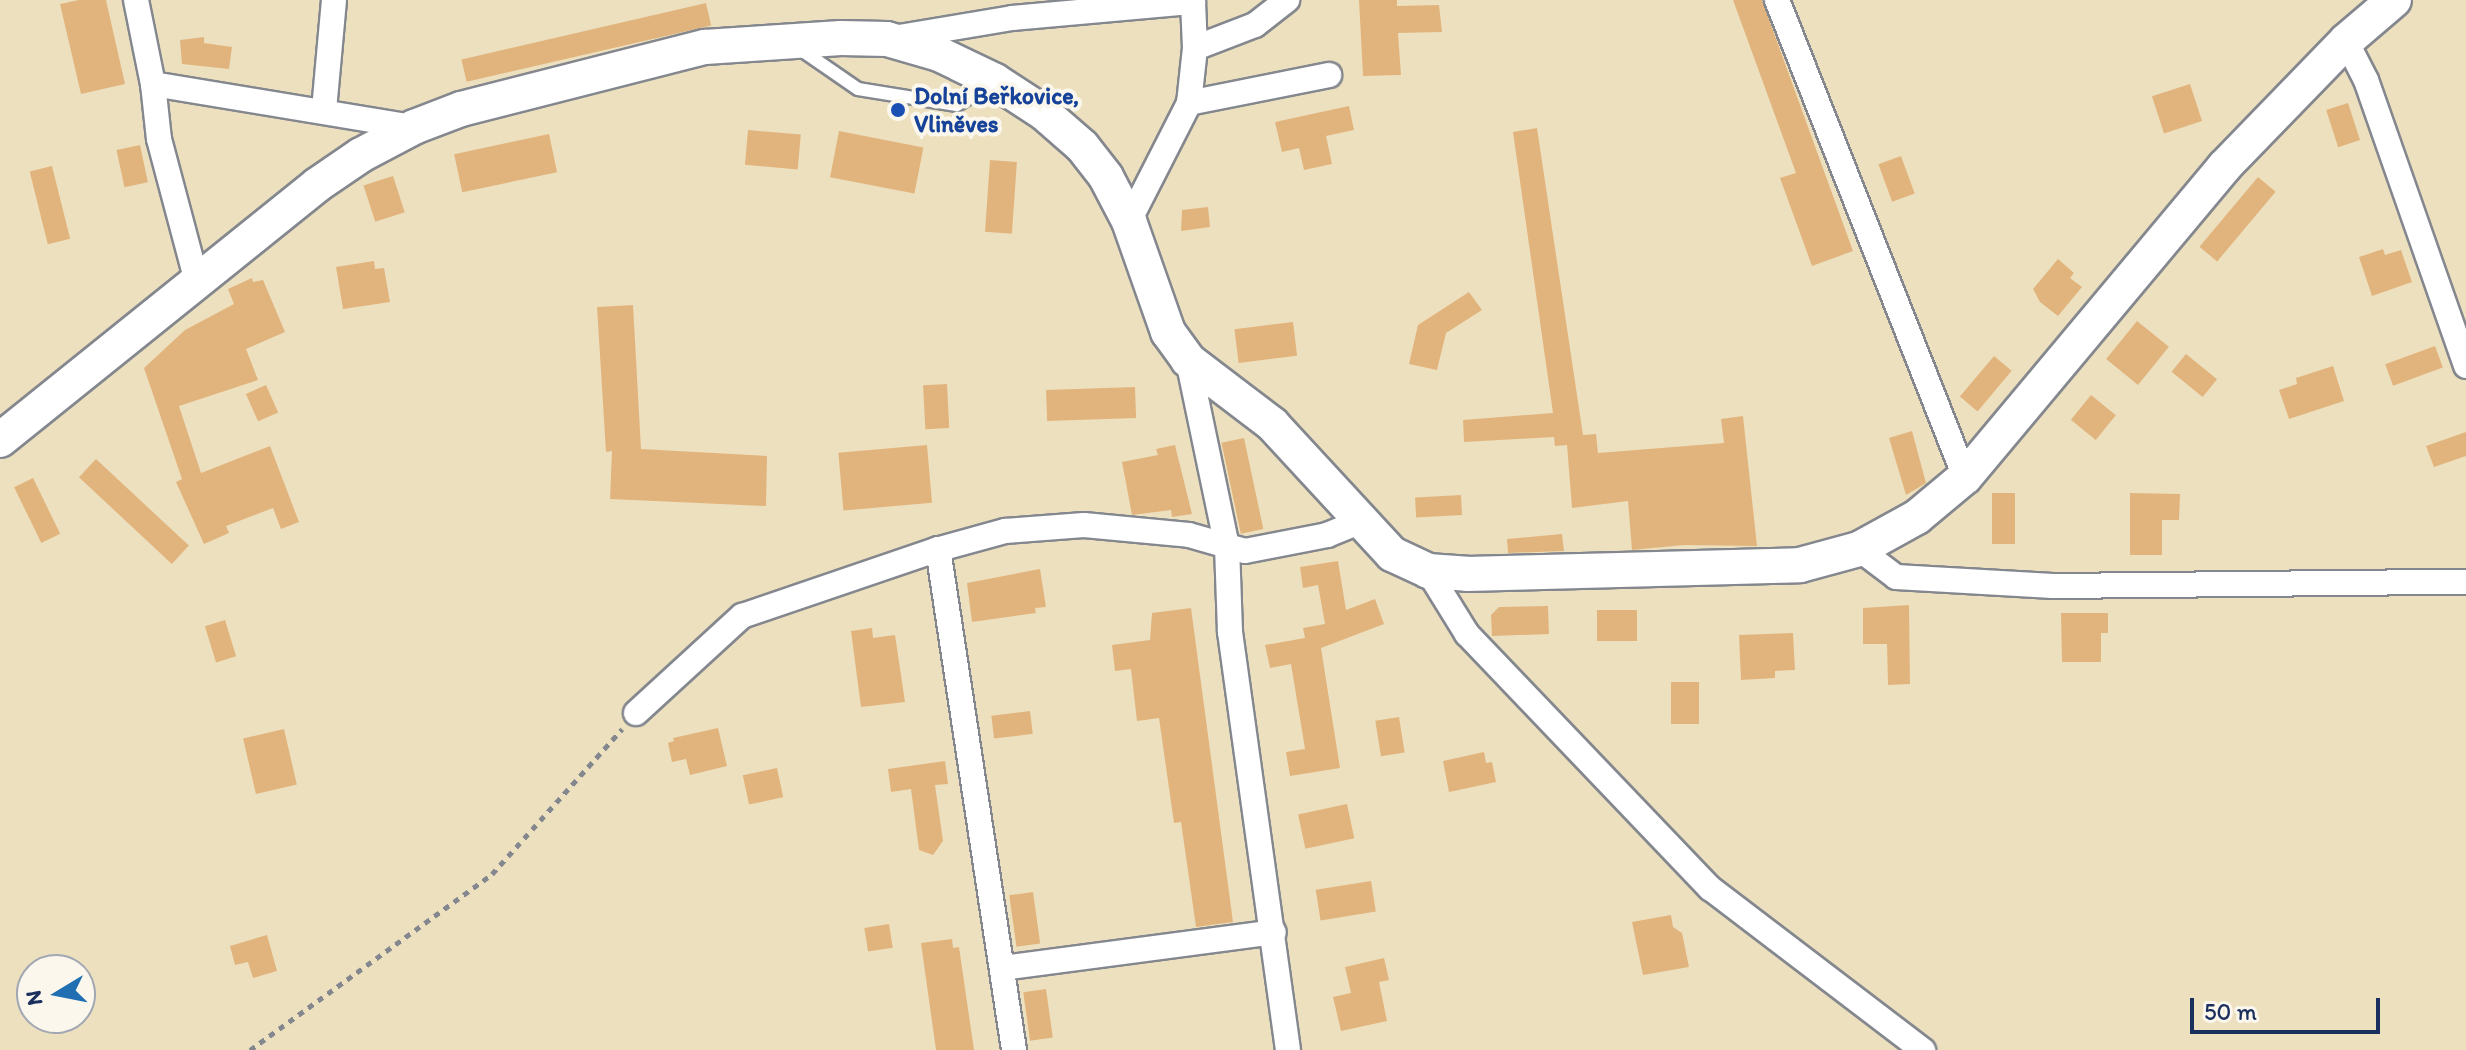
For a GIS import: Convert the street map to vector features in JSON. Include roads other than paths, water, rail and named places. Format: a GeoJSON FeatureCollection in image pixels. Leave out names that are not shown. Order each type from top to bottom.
{"type":"FeatureCollection","features":[{"type":"Feature","properties":{"kind":"street"},"geometry":{"type":"LineString","coordinates":[[136,0],[153,84],[159,139],[197,282]]}},
{"type":"Feature","properties":{"kind":"street"},"geometry":{"type":"LineString","coordinates":[[324,110],[334,0]]}},
{"type":"Feature","properties":{"kind":"street"},"geometry":{"type":"LineString","coordinates":[[1195,48],[1255,25],[1287,0]]}},
{"type":"Feature","properties":{"kind":"street"},"geometry":{"type":"LineString","coordinates":[[1777,0],[1965,477]]}},
{"type":"Feature","properties":{"kind":"street"},"geometry":{"type":"LineString","coordinates":[[887,39],[939,54],[995,81],[1044,113],[1082,146],[1106,177],[1129,221],[1168,332],[1188,360],[1272,424],[1392,554],[1428,571],[1467,574],[1800,565],[1859,549],[1917,517],[1965,477],[2224,167],[2346,41],[2394,0]]}},
{"type":"Feature","properties":{"kind":"street"},"geometry":{"type":"LineString","coordinates":[[2,443],[317,185],[361,155],[414,127],[461,109],[692,50],[787,40],[887,39],[1013,9],[1193,2],[1195,48],[1189,103],[1129,221]]}},
{"type":"Feature","properties":{"kind":"street"},"geometry":{"type":"LineString","coordinates":[[2346,41],[2366,80],[2466,366]]}},
{"type":"Feature","properties":{"kind":"street"},"geometry":{"type":"LineString","coordinates":[[1189,103],[1329,75]]}},
{"type":"Feature","properties":{"kind":"street"},"geometry":{"type":"LineString","coordinates":[[153,84],[414,127]]}},
{"type":"Feature","properties":{"kind":"street"},"geometry":{"type":"LineString","coordinates":[[1188,360],[1227,546],[1230,632],[1288,1050]]}},
{"type":"Feature","properties":{"kind":"street"},"geometry":{"type":"LineString","coordinates":[[636,713],[742,616],[938,549],[1005,531],[1084,525],[1189,535],[1245,551],[1327,535],[1361,521]]}},
{"type":"Feature","properties":{"kind":"street"},"geometry":{"type":"LineString","coordinates":[[938,549],[1014,1050]]}},
{"type":"Feature","properties":{"kind":"street"},"geometry":{"type":"LineString","coordinates":[[1859,549],[1896,577],[2053,586],[2466,582]]}},
{"type":"Feature","properties":{"kind":"street"},"geometry":{"type":"LineString","coordinates":[[1428,571],[1467,634],[1710,888],[1923,1050]]}},
{"type":"Feature","properties":{"kind":"street"},"geometry":{"type":"LineString","coordinates":[[1002,968],[1274,932]]}},
{"type":"Feature","properties":{"kind":"lane"},"geometry":{"type":"LineString","coordinates":[[787,40],[858,89],[957,105],[995,81]]}},
{"type":"Feature","properties":{"kind":"place","name":"Dolní Beřkovice, Vliněves"},"geometry":{"type":"Point","coordinates":[898,110]}}]}
